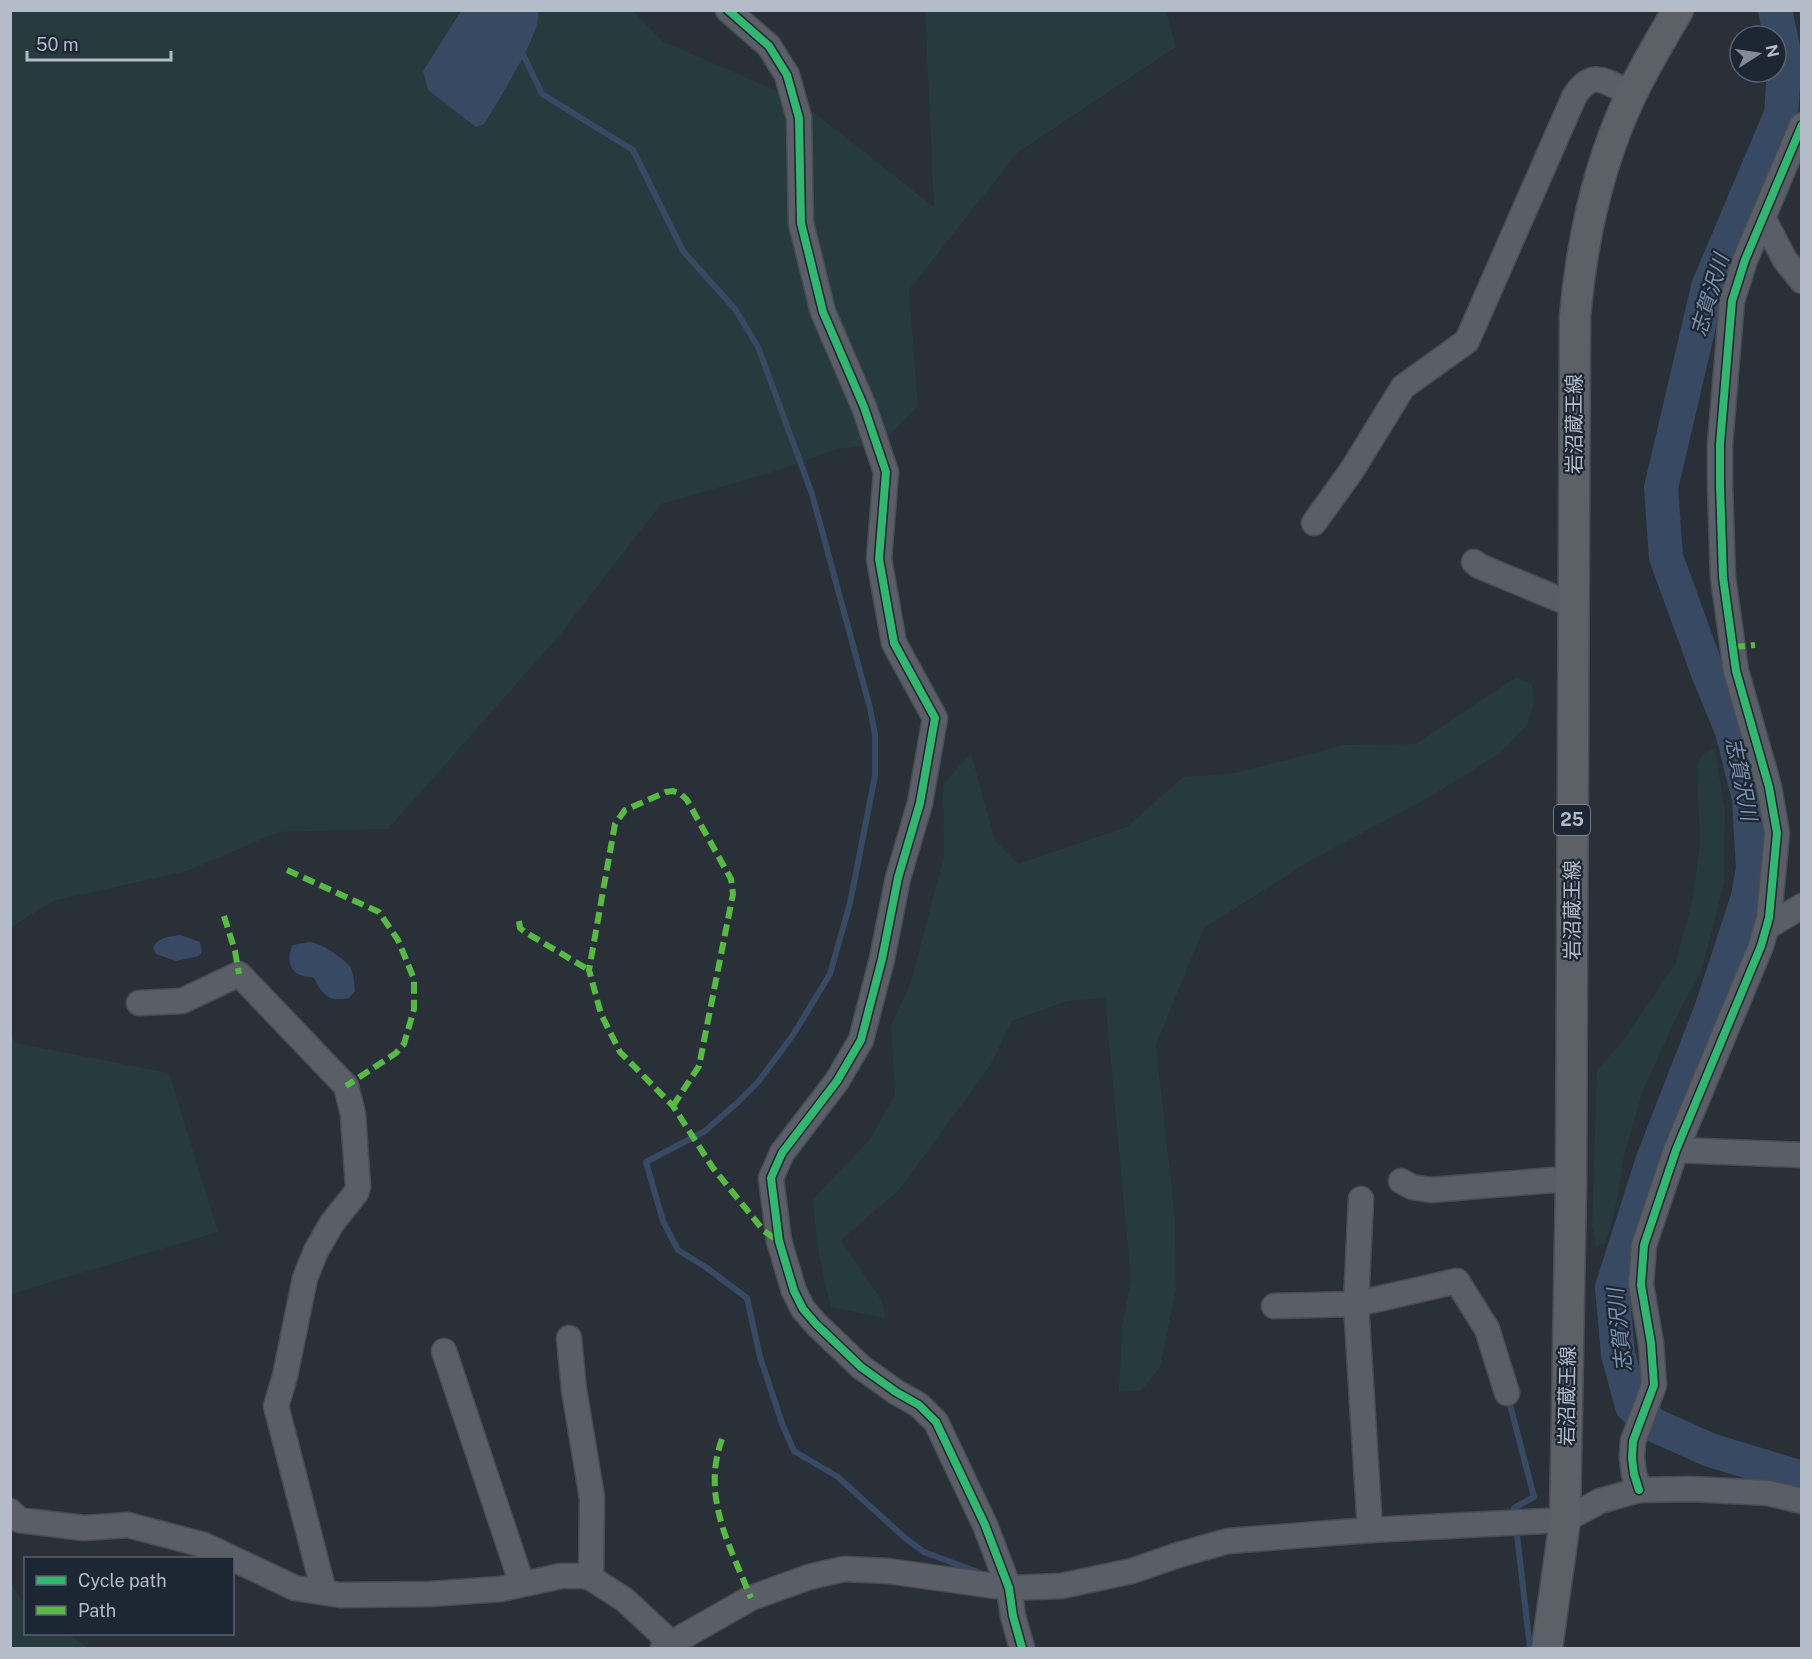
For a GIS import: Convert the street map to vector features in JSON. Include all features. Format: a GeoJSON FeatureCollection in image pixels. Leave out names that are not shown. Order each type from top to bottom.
{"type":"FeatureCollection","features":[{"type":"Feature","properties":{"kind":"main road","name":"岩沼蔵王線"},"geometry":{"type":"LineString","coordinates":[[1547,1648],[1565,1520],[1570,1183],[1575,316],[1579,271],[1587,226],[1612,139],[1631,95],[1678,10]]}},
{"type":"Feature","properties":{"kind":"street"},"geometry":{"type":"LineString","coordinates":[[728,10],[770,46],[787,75],[799,118],[801,223],[823,312],[864,407],[886,472],[879,560],[894,643],[935,718],[920,803],[898,878],[882,959],[861,1040],[837,1081],[782,1153],[771,1178],[779,1241],[794,1291],[803,1309],[816,1324],[861,1367],[919,1405],[936,1422],[985,1525],[1009,1588],[1013,1616],[1022,1648]]}},
{"type":"Feature","properties":{"kind":"street"},"geometry":{"type":"LineString","coordinates":[[1314,523],[1352,470],[1403,387],[1467,341],[1580,87],[1591,80],[1605,80],[1631,95]]}},
{"type":"Feature","properties":{"kind":"street"},"geometry":{"type":"LineString","coordinates":[[1639,1490],[1632,1458],[1633,1442],[1654,1385],[1651,1343],[1641,1285],[1641,1263],[1648,1233],[1676,1149],[1761,946],[1767,927],[1774,884],[1776,833],[1769,787],[1736,671],[1723,577],[1720,444],[1732,301],[1745,260],[1802,125]]}},
{"type":"Feature","properties":{"kind":"street"},"geometry":{"type":"LineString","coordinates":[[1763,219],[1785,260],[1802,281]]}},
{"type":"Feature","properties":{"kind":"street"},"geometry":{"type":"LineString","coordinates":[[1474,561],[1479,566],[1573,605]]}},
{"type":"Feature","properties":{"kind":"street"},"geometry":{"type":"LineString","coordinates":[[1767,927],[1802,906]]}},
{"type":"Feature","properties":{"kind":"street"},"geometry":{"type":"LineString","coordinates":[[139,1003],[182,1001],[239,974],[346,1086],[353,1114],[358,1187],[356,1193],[332,1222],[305,1278],[285,1377],[276,1406],[324,1592]]}},
{"type":"Feature","properties":{"kind":"street"},"geometry":{"type":"LineString","coordinates":[[1676,1149],[1802,1155]]}},
{"type":"Feature","properties":{"kind":"street"},"geometry":{"type":"LineString","coordinates":[[1401,1181],[1431,1190],[1553,1180],[1570,1183]]}},
{"type":"Feature","properties":{"kind":"street"},"geometry":{"type":"LineString","coordinates":[[1361,1199],[1356,1304],[1370,1530]]}},
{"type":"Feature","properties":{"kind":"street"},"geometry":{"type":"LineString","coordinates":[[1274,1306],[1356,1304],[1457,1281],[1487,1329],[1507,1393]]}},
{"type":"Feature","properties":{"kind":"street"},"geometry":{"type":"LineString","coordinates":[[569,1338],[574,1390],[592,1498],[591,1578]]}},
{"type":"Feature","properties":{"kind":"street"},"geometry":{"type":"LineString","coordinates":[[444,1352],[522,1584]]}},
{"type":"Feature","properties":{"kind":"street"},"geometry":{"type":"LineString","coordinates":[[234,1559],[295,1588],[340,1595],[430,1594],[501,1589],[569,1575],[591,1578],[625,1600],[667,1646],[751,1598],[808,1577],[844,1569],[888,1571],[1009,1588],[1061,1586],[1132,1571],[1228,1541],[1370,1530],[1565,1520],[1600,1500],[1639,1490],[1691,1489],[1768,1493],[1802,1501]]}},
{"type":"Feature","properties":{"kind":"street"},"geometry":{"type":"LineString","coordinates":[[10,1511],[19,1520],[84,1528],[128,1525],[204,1545],[229,1557]]}},
{"type":"Feature","properties":{"kind":"green space"},"geometry":{"type":"Polygon","coordinates":[[[11,11],[633,11],[662,41],[798,100],[934,207],[925,11],[1166,11],[1176,47],[1017,153],[909,290],[918,406],[881,444],[838,449],[773,472],[661,504],[558,637],[388,829],[279,832],[187,871],[53,901],[11,927],[11,11]]]}},
{"type":"Feature","properties":{"kind":"green space"},"geometry":{"type":"Polygon","coordinates":[[[1517,677],[1532,685],[1534,703],[1527,725],[1500,753],[1428,798],[1311,860],[1204,928],[1156,1045],[1175,1218],[1176,1288],[1160,1368],[1141,1390],[1119,1392],[1122,1325],[1131,1282],[1105,998],[1067,1001],[1012,1021],[990,1066],[899,1190],[841,1240],[882,1301],[885,1318],[831,1307],[819,1254],[813,1199],[870,1139],[895,1095],[891,1026],[911,982],[944,856],[943,785],[971,753],[995,841],[1018,864],[1127,827],[1183,777],[1235,773],[1344,745],[1415,744],[1517,677]]]}},
{"type":"Feature","properties":{"kind":"green space"},"geometry":{"type":"Polygon","coordinates":[[[1715,748],[1725,812],[1724,884],[1701,972],[1681,1007],[1642,1093],[1624,1156],[1616,1205],[1606,1243],[1596,1246],[1592,1224],[1597,1070],[1623,1041],[1675,965],[1692,902],[1700,845],[1697,766],[1703,754],[1715,748]]]}},
{"type":"Feature","properties":{"kind":"green space"},"geometry":{"type":"Polygon","coordinates":[[[11,1035],[16,1043],[169,1073],[218,1232],[11,1294],[11,1035]]]}},
{"type":"Feature","properties":{"kind":"green space"},"geometry":{"type":"Polygon","coordinates":[[[11,1584],[24,1603],[24,1635],[70,1635],[89,1648],[11,1648],[11,1584]]]}},
{"type":"Feature","properties":{"kind":"water"},"geometry":{"type":"Polygon","coordinates":[[[461,11],[538,11],[534,34],[518,67],[484,124],[476,127],[428,90],[423,71],[461,11]]]}},
{"type":"Feature","properties":{"kind":"water"},"geometry":{"type":"Polygon","coordinates":[[[180,935],[200,942],[202,952],[199,956],[176,961],[156,954],[153,948],[155,944],[164,938],[180,935]]]}},
{"type":"Feature","properties":{"kind":"water"},"geometry":{"type":"Polygon","coordinates":[[[309,942],[331,951],[350,967],[355,991],[349,998],[336,999],[327,996],[314,978],[300,975],[293,969],[289,957],[293,945],[309,942]]]}},
{"type":"Feature","properties":{"kind":"waterway","name":"志賀沢川"},"geometry":{"type":"LineString","coordinates":[[1775,10],[1785,57],[1781,114],[1708,287],[1661,488],[1666,557],[1732,731],[1749,799],[1753,868],[1748,897],[1711,1010],[1652,1162],[1612,1288],[1618,1354],[1632,1406],[1654,1425],[1710,1450],[1802,1478]]}},
{"type":"Feature","properties":{"kind":"waterway"},"geometry":{"type":"LineString","coordinates":[[521,50],[542,94],[633,150],[683,251],[735,309],[758,347],[812,494],[875,734],[875,776],[850,903],[830,974],[793,1035],[758,1082],[705,1131],[646,1162],[663,1221],[678,1250],[747,1298],[760,1357],[783,1426],[794,1451],[838,1477],[905,1538],[924,1552],[983,1574]]}},
{"type":"Feature","properties":{"kind":"waterway"},"geometry":{"type":"LineString","coordinates":[[1508,1397],[1534,1497],[1514,1508]]}},
{"type":"Feature","properties":{"kind":"waterway"},"geometry":{"type":"LineString","coordinates":[[1517,1535],[1530,1648]]}},
{"type":"Feature","properties":{"kind":"marked path"},"geometry":{"type":"LineString","coordinates":[[1733,647],[1755,645]]}},
{"type":"Feature","properties":{"kind":"marked path"},"geometry":{"type":"LineString","coordinates":[[673,1106],[699,1066],[733,894],[731,879],[687,800],[681,794],[673,791],[625,810],[615,824],[589,970],[601,1014],[620,1052],[673,1106],[713,1168],[764,1231],[779,1241]]}},
{"type":"Feature","properties":{"kind":"marked path"},"geometry":{"type":"LineString","coordinates":[[287,870],[379,912],[398,940],[414,979],[414,1009],[404,1044],[396,1053],[346,1086]]}},
{"type":"Feature","properties":{"kind":"marked path"},"geometry":{"type":"LineString","coordinates":[[224,916],[235,951],[239,974]]}},
{"type":"Feature","properties":{"kind":"marked path"},"geometry":{"type":"LineString","coordinates":[[519,921],[520,928],[525,932],[589,970]]}},
{"type":"Feature","properties":{"kind":"marked path"},"geometry":{"type":"LineString","coordinates":[[722,1439],[716,1460],[716,1501],[727,1540],[751,1598]]}},
{"type":"Feature","properties":{"kind":"cycle path"},"geometry":{"type":"LineString","coordinates":[[728,10],[769,46],[787,75],[799,118],[801,223],[823,312],[864,407],[886,472],[879,559],[894,643],[935,718],[920,803],[898,878],[882,959],[861,1040],[837,1081],[782,1153],[771,1178],[779,1241],[794,1291],[803,1309],[816,1324],[861,1367],[919,1405],[936,1422],[985,1525],[1009,1588],[1013,1616],[1022,1648]]}},
{"type":"Feature","properties":{"kind":"cycle path"},"geometry":{"type":"LineString","coordinates":[[1639,1490],[1632,1458],[1633,1441],[1654,1385],[1651,1343],[1641,1285],[1644,1245],[1676,1150],[1761,946],[1769,918],[1777,833],[1769,787],[1736,671],[1723,577],[1720,444],[1732,301],[1745,260],[1802,125]]}}]}
